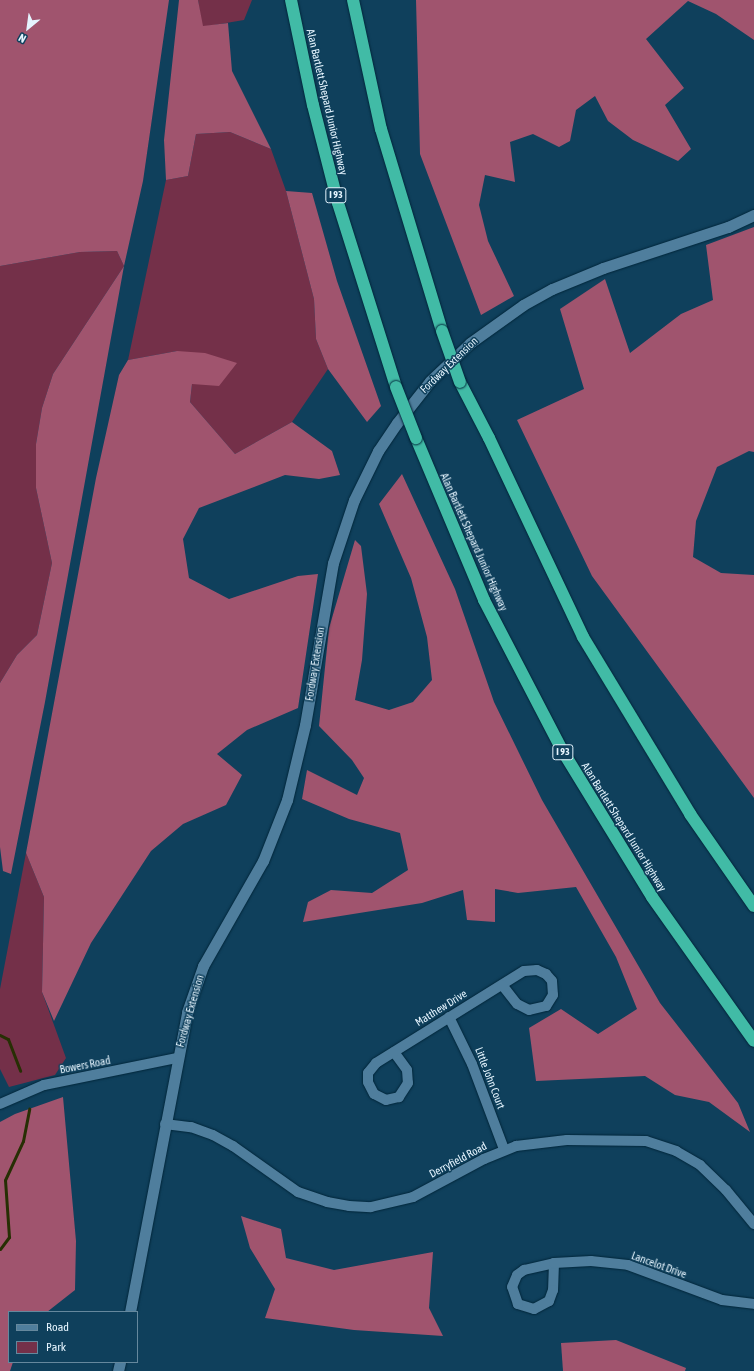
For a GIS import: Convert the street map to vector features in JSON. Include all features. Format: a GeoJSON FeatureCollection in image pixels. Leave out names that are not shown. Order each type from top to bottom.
{"type":"FeatureCollection","features":[{"type":"Feature","properties":{"kind":"highway","name":"Alan Bartlett Shepard Junior Highway"},"geometry":{"type":"LineString","coordinates":[[291,0],[313,105],[338,203],[396,386],[416,438],[484,600],[562,750],[648,891],[754,1041]]}},
{"type":"Feature","properties":{"kind":"highway"},"geometry":{"type":"LineString","coordinates":[[352,0],[381,129],[442,331],[460,382],[493,445],[583,637],[690,814],[754,906]]}},
{"type":"Feature","properties":{"kind":"street","name":"Fordway Extension"},"geometry":{"type":"LineString","coordinates":[[130,1311],[177,1058],[187,1012],[203,966],[263,861],[288,800],[299,754],[326,594],[339,541],[368,470],[397,423],[430,381],[457,355],[523,305],[584,276],[728,228],[754,216]]}},
{"type":"Feature","properties":{"kind":"street","name":"Matthew Drive"},"geometry":{"type":"LineString","coordinates":[[394,1052],[406,1070],[408,1083],[402,1094],[386,1100],[371,1091],[368,1074],[376,1063],[524,971],[537,970],[549,977],[554,990],[552,999],[546,1006],[533,1011],[521,1007],[502,985]]}},
{"type":"Feature","properties":{"kind":"street","name":"Little John Court"},"geometry":{"type":"LineString","coordinates":[[449,1018],[472,1064],[504,1149]]}},
{"type":"Feature","properties":{"kind":"street","name":"Bowers Road"},"geometry":{"type":"LineString","coordinates":[[0,1104],[44,1085],[177,1058]]}},
{"type":"Feature","properties":{"kind":"street","name":"Derryfield Road"},"geometry":{"type":"LineString","coordinates":[[165,1124],[191,1127],[213,1135],[233,1146],[298,1192],[327,1202],[349,1206],[371,1207],[413,1197],[504,1149],[527,1143],[567,1140],[630,1140],[662,1145],[700,1165],[754,1224]]}},
{"type":"Feature","properties":{"kind":"street","name":"Lancelot Drive"},"geometry":{"type":"LineString","coordinates":[[554,1263],[553,1290],[549,1301],[534,1309],[518,1304],[512,1292],[517,1275],[528,1268],[554,1263],[591,1261],[628,1265],[722,1300],[754,1304]]}},
{"type":"Feature","properties":{"kind":"green space"},"geometry":{"type":"Polygon","coordinates":[[[198,0],[252,0],[244,20],[202,27],[198,0]]]}},
{"type":"Feature","properties":{"kind":"green space"},"geometry":{"type":"Polygon","coordinates":[[[230,132],[271,149],[286,191],[314,299],[316,339],[328,369],[292,422],[235,454],[190,402],[192,384],[177,351],[128,360],[166,180],[188,176],[196,134],[230,132]]]}},
{"type":"Feature","properties":{"kind":"green space"},"geometry":{"type":"Polygon","coordinates":[[[117,251],[124,266],[53,374],[42,408],[36,444],[36,488],[52,563],[37,635],[17,655],[0,683],[0,266],[80,252],[117,251]]]}},
{"type":"Feature","properties":{"kind":"green space"},"geometry":{"type":"Polygon","coordinates":[[[26,853],[44,897],[42,992],[66,1058],[55,1075],[9,1087],[0,1069],[0,989],[26,853]]]}},
{"type":"Feature","properties":{"kind":"shaded area"},"geometry":{"type":"Polygon","coordinates":[[[0,0],[169,0],[143,181],[124,266],[117,251],[80,252],[0,266],[0,0]]]}},
{"type":"Feature","properties":{"kind":"shaded area"},"geometry":{"type":"Polygon","coordinates":[[[179,0],[198,0],[203,26],[228,23],[232,71],[271,149],[230,132],[196,134],[188,176],[166,180],[164,140],[179,0]]]}},
{"type":"Feature","properties":{"kind":"shaded area"},"geometry":{"type":"Polygon","coordinates":[[[416,0],[754,0],[754,40],[716,14],[688,1],[646,39],[684,88],[665,105],[691,149],[678,161],[633,140],[608,121],[595,96],[576,110],[570,141],[559,147],[533,134],[510,142],[515,182],[485,175],[479,205],[488,241],[514,296],[481,315],[420,154],[416,0]]]}},
{"type":"Feature","properties":{"kind":"shaded area"},"geometry":{"type":"Polygon","coordinates":[[[286,191],[312,193],[337,281],[381,406],[367,422],[328,369],[316,339],[314,299],[286,191]]]}},
{"type":"Feature","properties":{"kind":"shaded area"},"geometry":{"type":"Polygon","coordinates":[[[754,227],[754,452],[749,451],[717,467],[696,521],[693,557],[721,573],[754,575],[754,798],[592,576],[517,420],[584,389],[560,309],[605,279],[630,353],[681,314],[713,300],[706,245],[754,227]]]}},
{"type":"Feature","properties":{"kind":"shaded area"},"geometry":{"type":"Polygon","coordinates":[[[124,266],[45,702],[11,874],[3,871],[0,847],[0,683],[17,655],[37,635],[52,563],[36,488],[36,444],[42,408],[53,374],[124,266]]]}},
{"type":"Feature","properties":{"kind":"shaded area"},"geometry":{"type":"Polygon","coordinates":[[[177,351],[205,353],[237,363],[219,386],[192,384],[190,402],[235,454],[292,422],[332,451],[340,475],[319,479],[285,475],[199,508],[183,539],[189,578],[229,599],[298,576],[318,574],[298,708],[247,730],[217,754],[242,775],[226,805],[183,824],[151,851],[91,943],[54,1021],[42,992],[44,897],[26,853],[96,478],[119,375],[128,360],[177,351]]]}},
{"type":"Feature","properties":{"kind":"shaded area"},"geometry":{"type":"Polygon","coordinates":[[[402,474],[455,589],[494,702],[542,800],[660,1003],[738,1103],[750,1132],[709,1102],[675,1095],[645,1076],[536,1081],[529,1028],[561,1009],[598,1034],[637,1009],[616,957],[576,887],[518,893],[495,889],[495,922],[467,920],[463,890],[422,903],[303,922],[308,902],[331,890],[372,893],[408,870],[400,833],[349,819],[302,799],[307,770],[357,795],[364,778],[352,760],[319,726],[329,628],[355,540],[361,546],[367,594],[362,660],[355,700],[389,710],[413,702],[432,680],[427,637],[411,578],[379,504],[402,474]]]}},
{"type":"Feature","properties":{"kind":"shaded area"},"geometry":{"type":"Polygon","coordinates":[[[63,1097],[76,1241],[75,1290],[48,1311],[8,1311],[8,1363],[13,1363],[10,1371],[0,1371],[0,1122],[15,1114],[63,1097]]]}},
{"type":"Feature","properties":{"kind":"shaded area"},"geometry":{"type":"Polygon","coordinates":[[[241,1216],[281,1229],[286,1258],[334,1270],[433,1252],[429,1308],[443,1336],[354,1330],[265,1318],[275,1289],[250,1248],[241,1216]]]}},
{"type":"Feature","properties":{"kind":"shaded area"},"geometry":{"type":"Polygon","coordinates":[[[616,1340],[686,1368],[685,1371],[563,1371],[561,1343],[616,1340]]]}},
{"type":"Feature","properties":{"kind":"waterway"},"geometry":{"type":"LineString","coordinates":[[0,1035],[8,1039],[20,1071]]}},
{"type":"Feature","properties":{"kind":"waterway"},"geometry":{"type":"LineString","coordinates":[[0,1249],[9,1237],[5,1180],[23,1141],[29,1109]]}}]}
